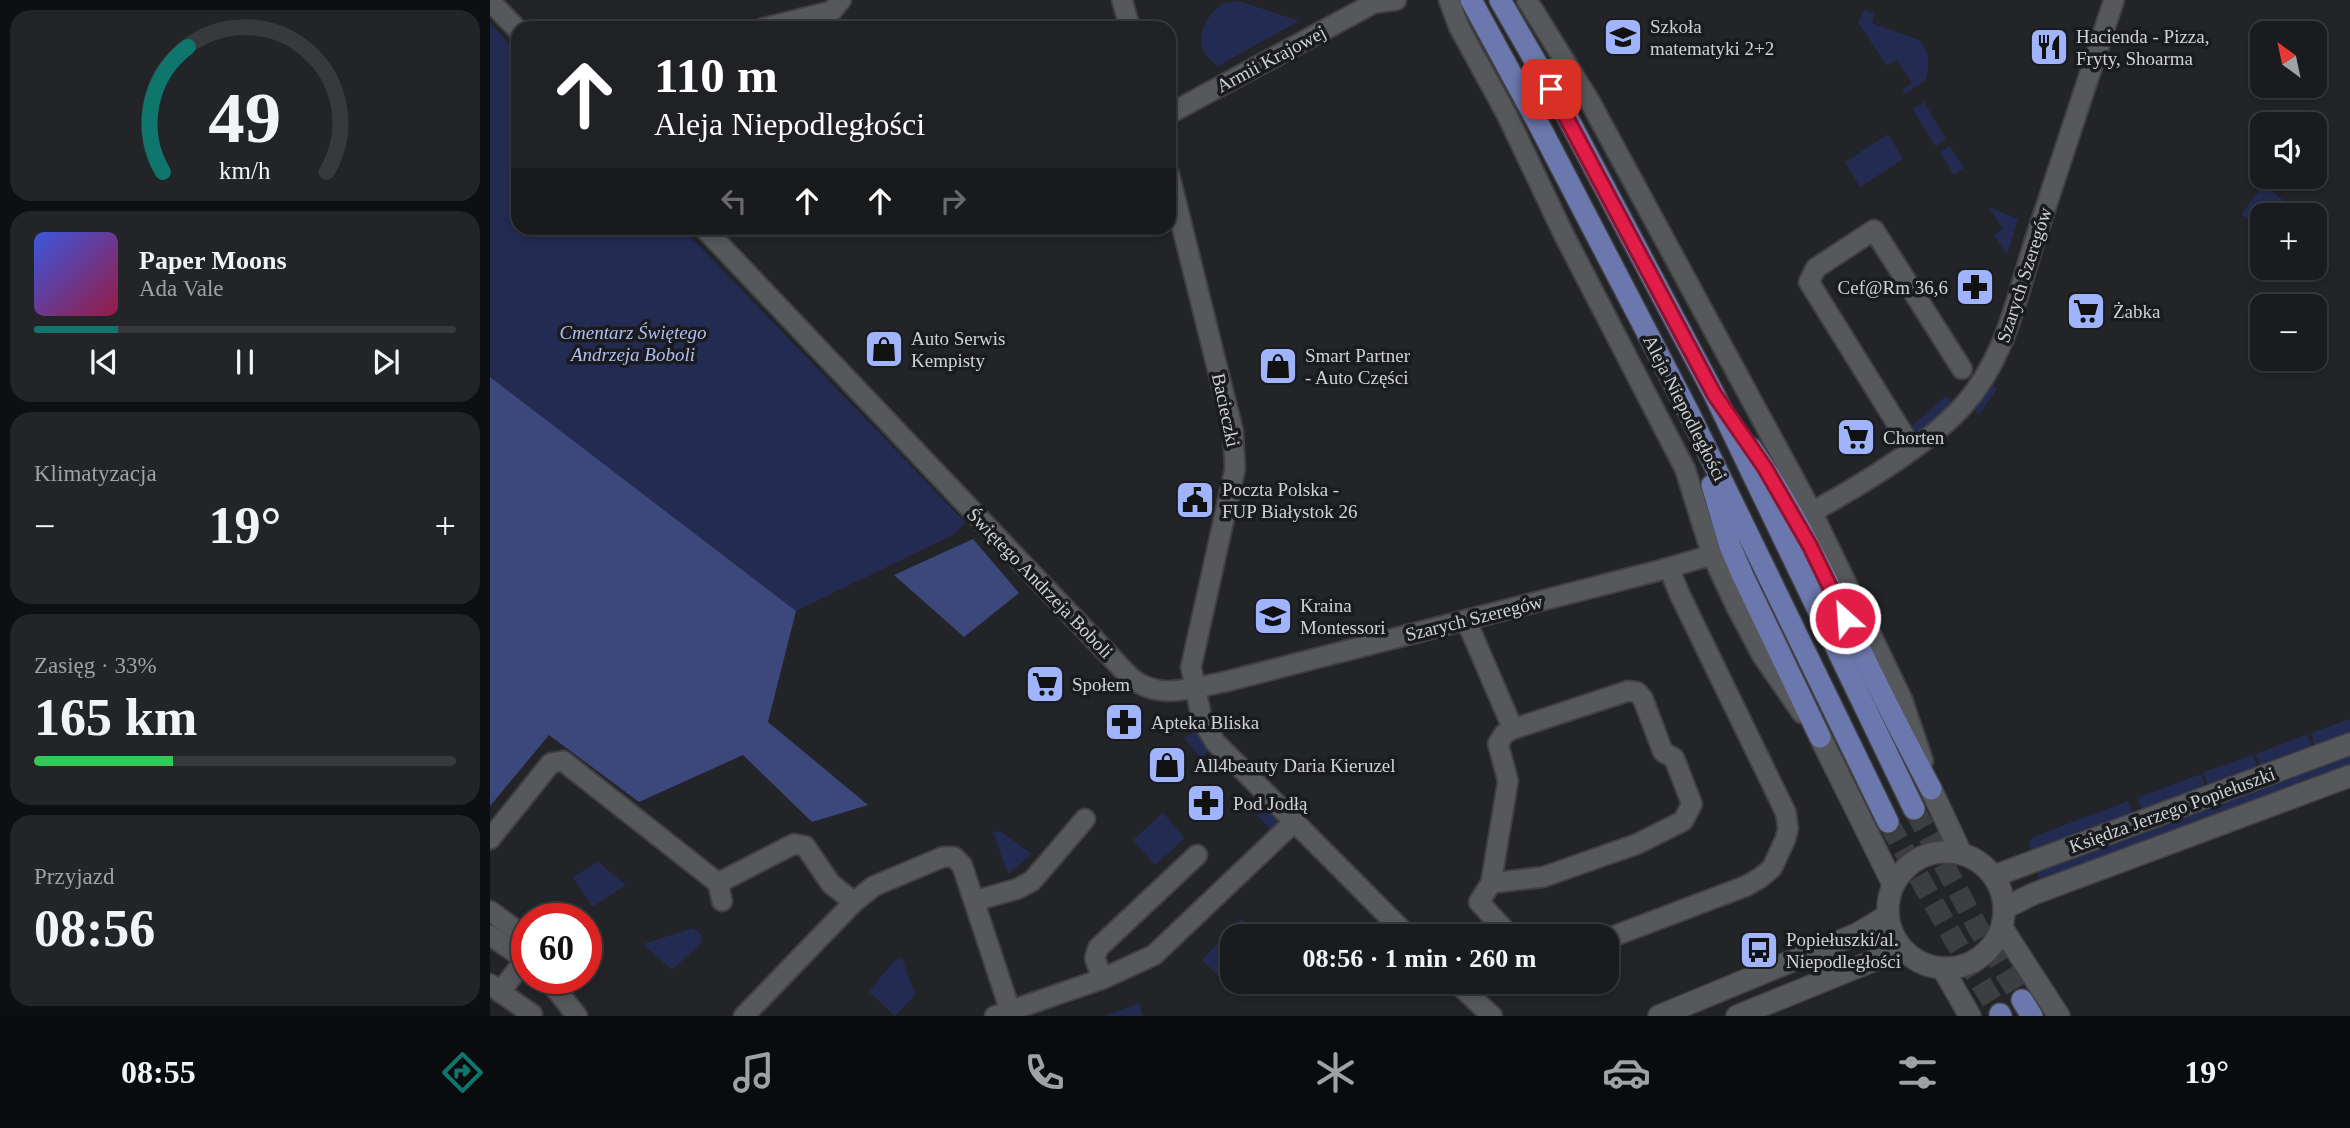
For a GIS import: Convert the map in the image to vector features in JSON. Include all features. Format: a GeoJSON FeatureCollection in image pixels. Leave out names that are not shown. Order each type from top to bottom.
{"type":"FeatureCollection","features":[{"type":"Feature","properties":{"kind":"main road","name":"Aleja Niepodległości"},"geometry":{"type":"LineString","coordinates":[[1459,0],[1538,123],[1689,413],[1888,822]]}},
{"type":"Feature","properties":{"kind":"main road","name":"Aleja Niepodległości"},"geometry":{"type":"LineString","coordinates":[[1500,0],[1564,111],[1714,394],[1913,809]]}},
{"type":"Feature","properties":{"kind":"main road"},"geometry":{"type":"LineString","coordinates":[[1714,394],[1765,468],[1810,546],[1961,853]]}},
{"type":"Feature","properties":{"kind":"main road"},"geometry":{"type":"LineString","coordinates":[[1689,413],[1730,546],[1893,884]]}},
{"type":"Feature","properties":{"kind":"main road","name":"Księdza Jerzego Popiełuszki"},"geometry":{"type":"LineString","coordinates":[[1994,876],[2350,744]]}},
{"type":"Feature","properties":{"kind":"main road","name":"Księdza Jerzego Popiełuszki"},"geometry":{"type":"LineString","coordinates":[[2003,918],[2033,894],[2350,776]]}},
{"type":"Feature","properties":{"kind":"main road"},"geometry":{"type":"LineString","coordinates":[[1945,851],[1961,853],[1985,866],[1994,876],[2002,891],[2003,918],[1995,942],[1979,958],[1959,967],[1943,969],[1928,966],[1902,949],[1892,934],[1887,916],[1889,895],[1893,884],[1908,866],[1929,854],[1945,851]]}},
{"type":"Feature","properties":{"kind":"main road"},"geometry":{"type":"LineString","coordinates":[[1659,1016],[1857,934],[1887,916]]}},
{"type":"Feature","properties":{"kind":"main road"},"geometry":{"type":"LineString","coordinates":[[2003,918],[2059,1016]]}},
{"type":"Feature","properties":{"kind":"main road"},"geometry":{"type":"LineString","coordinates":[[1737,1016],[1902,949]]}},
{"type":"Feature","properties":{"kind":"main road"},"geometry":{"type":"LineString","coordinates":[[1943,969],[1970,1016]]}},
{"type":"Feature","properties":{"kind":"street"},"geometry":{"type":"LineString","coordinates":[[792,21],[832,11],[841,0]]}},
{"type":"Feature","properties":{"kind":"street"},"geometry":{"type":"LineString","coordinates":[[1122,0],[1128,21]]}},
{"type":"Feature","properties":{"kind":"street","name":"Armii Krajowej"},"geometry":{"type":"LineString","coordinates":[[1176,110],[1375,2],[1396,0]]}},
{"type":"Feature","properties":{"kind":"street"},"geometry":{"type":"LineString","coordinates":[[1459,0],[1458,27],[1507,115],[1564,235],[1685,469],[1712,555],[1762,655],[1820,737]]}},
{"type":"Feature","properties":{"kind":"street"},"geometry":{"type":"LineString","coordinates":[[1527,0],[1602,122],[1812,512],[1902,699],[1931,789]]}},
{"type":"Feature","properties":{"kind":"street","name":"Szarych Szeregów"},"geometry":{"type":"LineString","coordinates":[[1812,512],[1859,485],[1912,449],[1964,405],[1983,379],[2005,339],[2114,0]]}},
{"type":"Feature","properties":{"kind":"street"},"geometry":{"type":"LineString","coordinates":[[490,1],[511,23]]}},
{"type":"Feature","properties":{"kind":"street","name":"Bacieczki"},"geometry":{"type":"LineString","coordinates":[[1176,202],[1233,431],[1235,452],[1235,469],[1194,646],[1191,667],[1195,688]]}},
{"type":"Feature","properties":{"kind":"street"},"geometry":{"type":"LineString","coordinates":[[1912,449],[1809,282],[1816,268],[1874,230],[1962,369]]}},
{"type":"Feature","properties":{"kind":"street","name":"Świętego Andrzeja Boboli"},"geometry":{"type":"LineString","coordinates":[[711,235],[1130,677],[1153,691],[1195,688]]}},
{"type":"Feature","properties":{"kind":"street","name":"Szarych Szeregów"},"geometry":{"type":"LineString","coordinates":[[1195,688],[1712,555]]}},
{"type":"Feature","properties":{"kind":"street"},"geometry":{"type":"LineString","coordinates":[[1619,934],[1746,886],[1772,868],[1788,829],[1786,813],[1669,568]]}},
{"type":"Feature","properties":{"kind":"street"},"geometry":{"type":"LineString","coordinates":[[1466,620],[1513,729]]}},
{"type":"Feature","properties":{"kind":"street"},"geometry":{"type":"LineString","coordinates":[[1195,688],[1202,720],[1216,742],[1396,924]]}},
{"type":"Feature","properties":{"kind":"street"},"geometry":{"type":"LineString","coordinates":[[1491,883],[1543,877],[1637,844],[1683,821],[1692,804],[1674,758],[1663,752],[1643,699],[1637,692],[1628,691],[1513,729],[1504,734],[1498,744],[1508,781],[1491,883],[1479,902],[1499,924]]}},
{"type":"Feature","properties":{"kind":"street"},"geometry":{"type":"LineString","coordinates":[[490,839],[551,763],[563,761],[720,892],[794,844],[805,846],[831,884],[854,902]]}},
{"type":"Feature","properties":{"kind":"street"},"geometry":{"type":"LineString","coordinates":[[974,901],[1017,889],[1032,881],[1085,819]]}},
{"type":"Feature","properties":{"kind":"street"},"geometry":{"type":"LineString","coordinates":[[744,1016],[854,902],[874,886],[943,857],[954,857],[962,865],[1005,1014],[1102,979],[1154,955],[1294,822]]}},
{"type":"Feature","properties":{"kind":"street"},"geometry":{"type":"LineString","coordinates":[[1102,979],[1095,958],[1098,948],[1197,855]]}},
{"type":"Feature","properties":{"kind":"street"},"geometry":{"type":"LineString","coordinates":[[490,911],[511,927]]}},
{"type":"Feature","properties":{"kind":"street"},"geometry":{"type":"LineString","coordinates":[[490,935],[511,950]]}},
{"type":"Feature","properties":{"kind":"street"},"geometry":{"type":"LineString","coordinates":[[511,974],[495,988],[532,1014]]}},
{"type":"Feature","properties":{"kind":"street"},"geometry":{"type":"LineString","coordinates":[[560,994],[578,1016]]}},
{"type":"Feature","properties":{"kind":"street"},"geometry":{"type":"LineString","coordinates":[[1469,994],[1492,1016]]}},
{"type":"Feature","properties":{"kind":"green space"},"geometry":{"type":"Polygon","coordinates":[[[1239,1],[1299,21],[1218,66],[1203,50],[1202,33],[1218,7],[1224,3],[1239,1]]]}},
{"type":"Feature","properties":{"kind":"green space"},"geometry":{"type":"Polygon","coordinates":[[[1865,10],[1875,14],[1872,23],[1919,40],[1925,49],[1928,64],[1926,80],[1905,94],[1902,90],[1912,83],[1897,60],[1887,66],[1858,22],[1865,10]]]}},
{"type":"Feature","properties":{"kind":"green space","name":"Cmentarz Świętego Andrzeja Boboli"},"geometry":{"type":"Polygon","coordinates":[[[490,23],[511,46],[511,235],[689,235],[965,522],[955,534],[796,611],[490,377],[490,23]]]}},
{"type":"Feature","properties":{"kind":"green space"},"geometry":{"type":"Polygon","coordinates":[[[1924,102],[1946,139],[1935,146],[1913,109],[1924,102]]]}},
{"type":"Feature","properties":{"kind":"green space"},"geometry":{"type":"Polygon","coordinates":[[[1888,134],[1903,159],[1860,187],[1845,162],[1888,134]]]}},
{"type":"Feature","properties":{"kind":"green space"},"geometry":{"type":"Polygon","coordinates":[[[1950,146],[1964,168],[1954,175],[1940,152],[1950,146]]]}},
{"type":"Feature","properties":{"kind":"green space"},"geometry":{"type":"Polygon","coordinates":[[[2261,189],[2269,189],[2287,203],[2250,203],[2250,221],[2241,214],[2261,189]]]}},
{"type":"Feature","properties":{"kind":"green space"},"geometry":{"type":"Polygon","coordinates":[[[1989,207],[2018,219],[2007,255],[1994,235],[2003,229],[1989,207]]]}},
{"type":"Feature","properties":{"kind":"green space"},"geometry":{"type":"Polygon","coordinates":[[[1990,384],[1997,389],[1979,415],[1972,407],[1990,384]]]}},
{"type":"Feature","properties":{"kind":"green space"},"geometry":{"type":"Polygon","coordinates":[[[1946,396],[1954,405],[1915,437],[1905,432],[1946,396]]]}},
{"type":"Feature","properties":{"kind":"green space"},"geometry":{"type":"Polygon","coordinates":[[[2350,719],[2350,735],[2315,748],[2311,733],[2350,719]]]}},
{"type":"Feature","properties":{"kind":"green space"},"geometry":{"type":"Polygon","coordinates":[[[1198,729],[1212,747],[1201,758],[1184,738],[1198,729]]]}},
{"type":"Feature","properties":{"kind":"green space"},"geometry":{"type":"Polygon","coordinates":[[[2307,734],[2313,749],[2261,769],[2256,754],[2307,734]]]}},
{"type":"Feature","properties":{"kind":"green space"},"geometry":{"type":"Polygon","coordinates":[[[2253,755],[2258,769],[2209,787],[2203,772],[2253,755]]]}},
{"type":"Feature","properties":{"kind":"green space"},"geometry":{"type":"Polygon","coordinates":[[[2350,755],[2350,768],[2040,882],[2037,871],[2350,755]]]}},
{"type":"Feature","properties":{"kind":"green space"},"geometry":{"type":"Polygon","coordinates":[[[2201,774],[2206,789],[2146,811],[2142,810],[2137,798],[2201,774]]]}},
{"type":"Feature","properties":{"kind":"green space"},"geometry":{"type":"Polygon","coordinates":[[[1259,796],[1281,819],[1270,829],[1248,806],[1259,796]]]}},
{"type":"Feature","properties":{"kind":"green space"},"geometry":{"type":"Polygon","coordinates":[[[2128,801],[2132,813],[2130,817],[2031,853],[2029,843],[2033,837],[2128,801]]]}},
{"type":"Feature","properties":{"kind":"green space"},"geometry":{"type":"Polygon","coordinates":[[[1163,813],[1185,838],[1155,865],[1133,840],[1163,813]]]}},
{"type":"Feature","properties":{"kind":"green space"},"geometry":{"type":"Polygon","coordinates":[[[1000,831],[1032,854],[1008,874],[993,832],[1000,831]]]}},
{"type":"Feature","properties":{"kind":"green space"},"geometry":{"type":"Polygon","coordinates":[[[598,862],[626,885],[598,903],[589,903],[573,877],[598,862]]]}},
{"type":"Feature","properties":{"kind":"green space"},"geometry":{"type":"Polygon","coordinates":[[[693,928],[701,934],[701,943],[672,970],[643,944],[693,928]]]}},
{"type":"Feature","properties":{"kind":"green space"},"geometry":{"type":"Polygon","coordinates":[[[1220,941],[1220,977],[1202,960],[1220,941]]]}},
{"type":"Feature","properties":{"kind":"green space"},"geometry":{"type":"Polygon","coordinates":[[[902,958],[915,995],[895,1016],[869,992],[894,961],[902,958]]]}},
{"type":"Feature","properties":{"kind":"green space"},"geometry":{"type":"Polygon","coordinates":[[[1139,1003],[1143,1016],[1104,1016],[1139,1003]]]}},
{"type":"Feature","properties":{"kind":"shaded area"},"geometry":{"type":"Polygon","coordinates":[[[490,377],[796,611],[768,722],[868,805],[812,822],[743,755],[639,802],[549,735],[490,806],[490,377]]]}},
{"type":"Feature","properties":{"kind":"shaded area"},"geometry":{"type":"Polygon","coordinates":[[[973,539],[1019,593],[964,637],[894,575],[973,539]]]}},
{"type":"Feature","properties":{"kind":"tunnel"},"geometry":{"type":"LineString","coordinates":[[1914,809],[1978,928],[2022,1000]]}},
{"type":"Feature","properties":{"kind":"tunnel"},"geometry":{"type":"LineString","coordinates":[[1888,822],[2000,1014]]}},
{"type":"Feature","properties":{"kind":"place","name":"Szkoła matematyki 2+2"},"geometry":{"type":"Point","coordinates":[1623,37]}},
{"type":"Feature","properties":{"kind":"place","name":"Hacienda - Pizza, Fryty, Shoarma"},"geometry":{"type":"Point","coordinates":[2049,47]}},
{"type":"Feature","properties":{"kind":"place","name":"Cef@Rm 36,6"},"geometry":{"type":"Point","coordinates":[1975,287]}},
{"type":"Feature","properties":{"kind":"place","name":"Żabka"},"geometry":{"type":"Point","coordinates":[2086,311]}},
{"type":"Feature","properties":{"kind":"place","name":"Auto Serwis Kempisty"},"geometry":{"type":"Point","coordinates":[884,349]}},
{"type":"Feature","properties":{"kind":"place","name":"Smart Partner - Auto Części"},"geometry":{"type":"Point","coordinates":[1278,366]}},
{"type":"Feature","properties":{"kind":"place","name":"Chorten"},"geometry":{"type":"Point","coordinates":[1856,437]}},
{"type":"Feature","properties":{"kind":"place","name":"Poczta Polska - FUP Białystok 26"},"geometry":{"type":"Point","coordinates":[1195,500]}},
{"type":"Feature","properties":{"kind":"place","name":"Kraina Montessori"},"geometry":{"type":"Point","coordinates":[1273,616]}},
{"type":"Feature","properties":{"kind":"place","name":"Społem"},"geometry":{"type":"Point","coordinates":[1045,684]}},
{"type":"Feature","properties":{"kind":"place","name":"Apteka Bliska"},"geometry":{"type":"Point","coordinates":[1124,722]}},
{"type":"Feature","properties":{"kind":"place","name":"All4beauty Daria Kieruzel"},"geometry":{"type":"Point","coordinates":[1167,765]}},
{"type":"Feature","properties":{"kind":"place","name":"Pod Jodłą"},"geometry":{"type":"Point","coordinates":[1206,803]}},
{"type":"Feature","properties":{"kind":"place","name":"Popiełuszki/al. Niepodległości"},"geometry":{"type":"Point","coordinates":[1759,950]}},
{"type":"Feature","properties":{"kind":"route"},"geometry":{"type":"LineString","coordinates":[[1551,89],[1714,394],[1765,468],[1810,546],[1845,618]]}}]}
